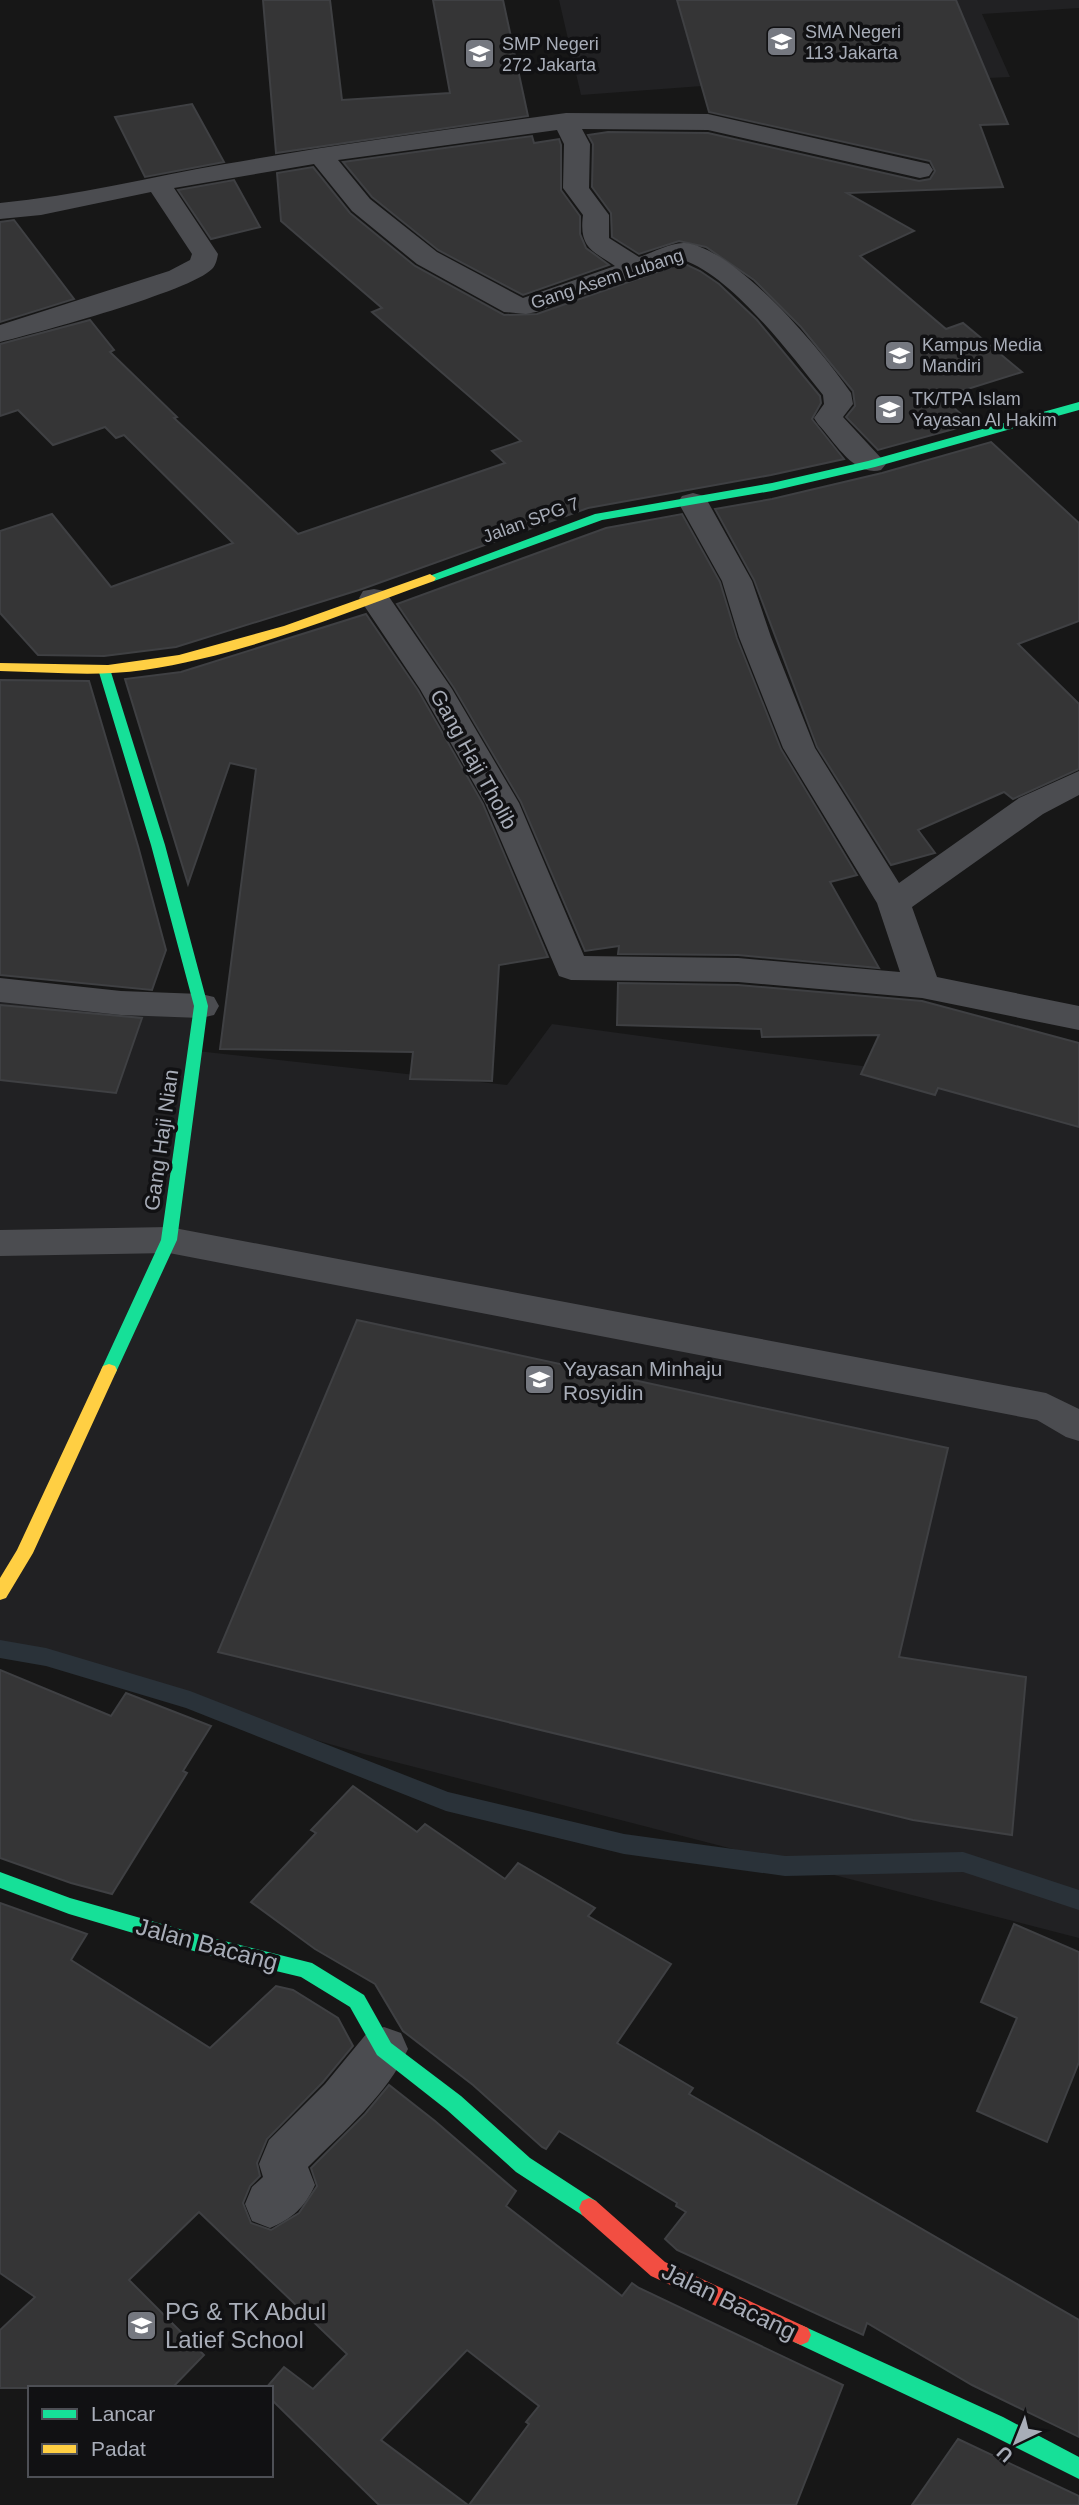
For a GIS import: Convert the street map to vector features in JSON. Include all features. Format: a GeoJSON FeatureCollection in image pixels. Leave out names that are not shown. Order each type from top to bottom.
{"type":"FeatureCollection","features":[{"type":"Feature","properties":{"kind":"street"},"geometry":{"type":"LineString","coordinates":[[566,121],[578,144],[576,188],[596,215],[594,232],[597,242],[635,267]]}},
{"type":"Feature","properties":{"kind":"street"},"geometry":{"type":"LineString","coordinates":[[0,211],[41,207],[158,183],[320,155],[566,121],[708,122],[920,170]]}},
{"type":"Feature","properties":{"kind":"street","name":"Gang Asem Lubang"},"geometry":{"type":"LineString","coordinates":[[320,155],[361,205],[426,258],[510,305],[526,306],[688,251],[703,256],[773,315],[837,393],[840,398],[838,407],[828,418],[871,464]]}},
{"type":"Feature","properties":{"kind":"street"},"geometry":{"type":"LineString","coordinates":[[0,334],[149,288],[179,277],[202,264],[205,254],[158,183]]}},
{"type":"Feature","properties":{"kind":"street","name":"Jalan SPG 7"},"geometry":{"type":"LineString","coordinates":[[0,667],[104,669],[180,659],[374,598],[599,517],[632,509],[693,502],[871,464],[1079,406]]}},
{"type":"Feature","properties":{"kind":"street"},"geometry":{"type":"LineString","coordinates":[[693,502],[737,581],[755,637],[800,748],[894,903],[922,986],[1079,1018]]}},
{"type":"Feature","properties":{"kind":"street","name":"Gang Haji Tholib"},"geometry":{"type":"LineString","coordinates":[[374,598],[436,689],[502,803],[571,968],[738,970],[922,986]]}},
{"type":"Feature","properties":{"kind":"street","name":"Gang Haji Nian"},"geometry":{"type":"LineString","coordinates":[[0,1593],[24,1553],[169,1240],[201,1006],[158,845],[104,669]]}},
{"type":"Feature","properties":{"kind":"street"},"geometry":{"type":"LineString","coordinates":[[894,903],[1031,806],[1079,782]]}},
{"type":"Feature","properties":{"kind":"street"},"geometry":{"type":"LineString","coordinates":[[0,990],[121,1003],[201,1006]]}},
{"type":"Feature","properties":{"kind":"street","name":"Jalan Bacang"},"geometry":{"type":"LineString","coordinates":[[0,1880],[69,1906],[204,1945],[305,1969],[357,2001],[384,2049],[454,2103],[523,2165],[589,2208],[658,2269],[995,2425],[1079,2468]]}},
{"type":"Feature","properties":{"kind":"street"},"geometry":{"type":"LineString","coordinates":[[270,2204],[290,2185],[283,2171],[282,2163],[286,2156],[342,2099],[384,2049]]}},
{"type":"Feature","properties":{"kind":"lane"},"geometry":{"type":"LineString","coordinates":[[0,1243],[169,1240],[1046,1407],[1079,1427]]}},
{"type":"Feature","properties":{"kind":"shaded area","name":"SMA Negeri 113 Jakarta"},"geometry":{"type":"Polygon","coordinates":[[[559,0],[1079,0],[1079,8],[982,14],[1010,77],[874,83],[756,82],[581,95],[559,0]]]}},
{"type":"Feature","properties":{"kind":"shaded area","name":"Yayasan Minhaju Rosyidin"},"geometry":{"type":"Polygon","coordinates":[[[0,995],[198,1012],[197,1051],[507,1085],[552,1024],[862,1066],[1079,1112],[1079,1938],[364,1754],[0,1648],[0,995]]]}},
{"type":"Feature","properties":{"kind":"building"},"geometry":{"type":"Polygon","coordinates":[[[263,0],[330,0],[342,100],[450,93],[433,0],[503,0],[528,116],[276,153],[263,0]]]}},
{"type":"Feature","properties":{"kind":"building"},"geometry":{"type":"Polygon","coordinates":[[[677,0],[956,0],[1008,124],[980,125],[1003,187],[847,193],[914,231],[860,256],[946,329],[963,323],[1022,372],[942,397],[972,424],[878,450],[846,417],[855,406],[853,391],[801,327],[754,280],[706,247],[679,241],[639,254],[612,237],[611,213],[592,187],[593,144],[588,135],[608,132],[708,133],[919,181],[930,179],[935,171],[930,161],[709,112],[677,0]]]}},
{"type":"Feature","properties":{"kind":"building"},"geometry":{"type":"Polygon","coordinates":[[[192,104],[224,162],[145,177],[115,117],[192,104]]]}},
{"type":"Feature","properties":{"kind":"building"},"geometry":{"type":"Polygon","coordinates":[[[532,136],[534,143],[559,139],[561,190],[580,216],[580,234],[586,248],[609,265],[523,295],[438,250],[372,197],[343,162],[532,136]]]}},
{"type":"Feature","properties":{"kind":"building"},"geometry":{"type":"Polygon","coordinates":[[[313,167],[350,213],[415,266],[504,315],[537,314],[683,263],[700,271],[719,284],[757,320],[820,396],[821,403],[812,419],[844,459],[588,508],[362,589],[176,647],[104,656],[38,655],[0,613],[0,531],[52,514],[111,587],[233,543],[124,435],[116,438],[105,427],[53,445],[18,410],[0,416],[0,344],[90,320],[114,350],[110,352],[177,417],[174,418],[298,534],[505,463],[492,451],[521,441],[372,312],[382,308],[281,221],[277,173],[313,167]]]}},
{"type":"Feature","properties":{"kind":"building"},"geometry":{"type":"Polygon","coordinates":[[[234,180],[260,227],[211,239],[178,190],[234,180]]]}},
{"type":"Feature","properties":{"kind":"building"},"geometry":{"type":"Polygon","coordinates":[[[14,220],[74,299],[0,322],[0,222],[14,220]]]}},
{"type":"Feature","properties":{"kind":"building"},"geometry":{"type":"Polygon","coordinates":[[[991,442],[1079,523],[1079,621],[1018,644],[1079,704],[1079,769],[1013,799],[1004,792],[918,830],[935,853],[891,865],[817,747],[754,580],[715,509],[772,499],[882,473],[991,442]]]}},
{"type":"Feature","properties":{"kind":"building"},"geometry":{"type":"Polygon","coordinates":[[[682,514],[720,582],[737,638],[781,749],[857,875],[830,882],[879,968],[738,955],[618,954],[619,946],[585,951],[521,802],[454,688],[397,604],[606,528],[682,514]]]}},
{"type":"Feature","properties":{"kind":"building"},"geometry":{"type":"Polygon","coordinates":[[[366,614],[418,690],[483,804],[548,957],[499,965],[492,1081],[410,1079],[413,1052],[220,1049],[256,769],[230,763],[188,884],[125,679],[181,672],[366,614]]]}},
{"type":"Feature","properties":{"kind":"building"},"geometry":{"type":"Polygon","coordinates":[[[0,680],[89,681],[166,950],[152,990],[0,975],[0,680]]]}},
{"type":"Feature","properties":{"kind":"building"},"geometry":{"type":"Polygon","coordinates":[[[618,983],[738,985],[922,1001],[1079,1043],[1079,1127],[938,1088],[935,1095],[861,1074],[879,1035],[762,1037],[761,1029],[617,1025],[618,983]]]}},
{"type":"Feature","properties":{"kind":"building"},"geometry":{"type":"Polygon","coordinates":[[[0,1005],[142,1018],[116,1093],[0,1080],[0,1005]]]}},
{"type":"Feature","properties":{"kind":"building"},"geometry":{"type":"Polygon","coordinates":[[[357,1320],[948,1448],[899,1657],[1026,1677],[1012,1835],[913,1820],[218,1652],[357,1320]]]}},
{"type":"Feature","properties":{"kind":"building"},"geometry":{"type":"Polygon","coordinates":[[[0,1670],[111,1716],[126,1693],[211,1726],[183,1771],[187,1773],[112,1894],[0,1858],[0,1670]]]}},
{"type":"Feature","properties":{"kind":"building"},"geometry":{"type":"Polygon","coordinates":[[[353,1786],[417,1832],[425,1824],[505,1879],[518,1863],[595,1908],[588,1916],[671,1964],[617,2043],[693,2088],[689,2094],[1079,2320],[1079,2437],[972,2385],[867,2323],[863,2335],[677,2250],[665,2239],[686,2212],[676,2206],[677,2203],[559,2131],[546,2149],[542,2147],[473,2085],[403,2031],[375,1984],[315,1949],[251,1902],[316,1833],[311,1830],[353,1786]]]}},
{"type":"Feature","properties":{"kind":"building"},"geometry":{"type":"Polygon","coordinates":[[[0,1903],[87,1934],[71,1960],[210,2048],[276,1986],[293,1990],[338,2018],[353,2046],[323,2082],[267,2139],[257,2163],[260,2176],[250,2186],[243,2203],[251,2223],[271,2230],[299,2213],[317,2186],[311,2168],[365,2114],[389,2085],[516,2191],[506,2206],[622,2296],[632,2283],[843,2385],[796,2505],[469,2505],[529,2424],[526,2422],[539,2406],[467,2350],[381,2440],[468,2505],[379,2505],[273,2401],[273,2386],[268,2386],[284,2367],[313,2389],[347,2354],[199,2212],[129,2280],[204,2355],[174,2386],[0,2388],[0,2330],[35,2297],[0,2273],[0,1903]]]}},
{"type":"Feature","properties":{"kind":"building"},"geometry":{"type":"Polygon","coordinates":[[[1014,1924],[1079,1952],[1079,2062],[1047,2142],[977,2111],[1017,2018],[981,2002],[1014,1924]]]}},
{"type":"Feature","properties":{"kind":"building"},"geometry":{"type":"Polygon","coordinates":[[[958,2439],[1079,2496],[1079,2505],[912,2505],[958,2439]]]}},
{"type":"Feature","properties":{"kind":"waterway"},"geometry":{"type":"LineString","coordinates":[[0,1649],[46,1657],[190,1700],[446,1801],[624,1844],[785,1866],[963,1862],[1079,1900]]}},
{"type":"Feature","properties":{"kind":"traffic: fast"},"geometry":{"type":"LineString","coordinates":[[430,578],[599,517],[772,487],[871,464],[1079,406]]}},
{"type":"Feature","properties":{"kind":"traffic: fast"},"geometry":{"type":"LineString","coordinates":[[104,669],[158,845],[201,1006],[169,1240],[109,1370]]}},
{"type":"Feature","properties":{"kind":"traffic: fast"},"geometry":{"type":"LineString","coordinates":[[0,1880],[69,1906],[204,1945],[305,1969],[357,2001],[384,2049],[454,2103],[523,2165],[589,2208]]}},
{"type":"Feature","properties":{"kind":"traffic: fast"},"geometry":{"type":"LineString","coordinates":[[801,2335],[995,2425],[1079,2468]]}},
{"type":"Feature","properties":{"kind":"traffic: slow"},"geometry":{"type":"LineString","coordinates":[[0,667],[108,669],[179,659],[252,640],[430,578]]}},
{"type":"Feature","properties":{"kind":"traffic: slow"},"geometry":{"type":"LineString","coordinates":[[0,1593],[24,1553],[109,1370]]}},
{"type":"Feature","properties":{"kind":"traffic: jam"},"geometry":{"type":"LineString","coordinates":[[589,2208],[658,2269],[801,2335]]}},
{"type":"Feature","properties":{"kind":"place","name":"SMA Negeri 113 Jakarta"},"geometry":{"type":"Point","coordinates":[782,42]}},
{"type":"Feature","properties":{"kind":"place","name":"SMP Negeri 272 Jakarta"},"geometry":{"type":"Point","coordinates":[479,54]}},
{"type":"Feature","properties":{"kind":"place","name":"Kampus Media Mandiri"},"geometry":{"type":"Point","coordinates":[899,355]}},
{"type":"Feature","properties":{"kind":"place","name":"TK/TPA Islam Yayasan Al Hakim"},"geometry":{"type":"Point","coordinates":[889,409]}},
{"type":"Feature","properties":{"kind":"place","name":"Yayasan Minhaju Rosyidin"},"geometry":{"type":"Point","coordinates":[540,1380]}},
{"type":"Feature","properties":{"kind":"place","name":"PG & TK Abdul Latief School"},"geometry":{"type":"Point","coordinates":[142,2325]}}]}
